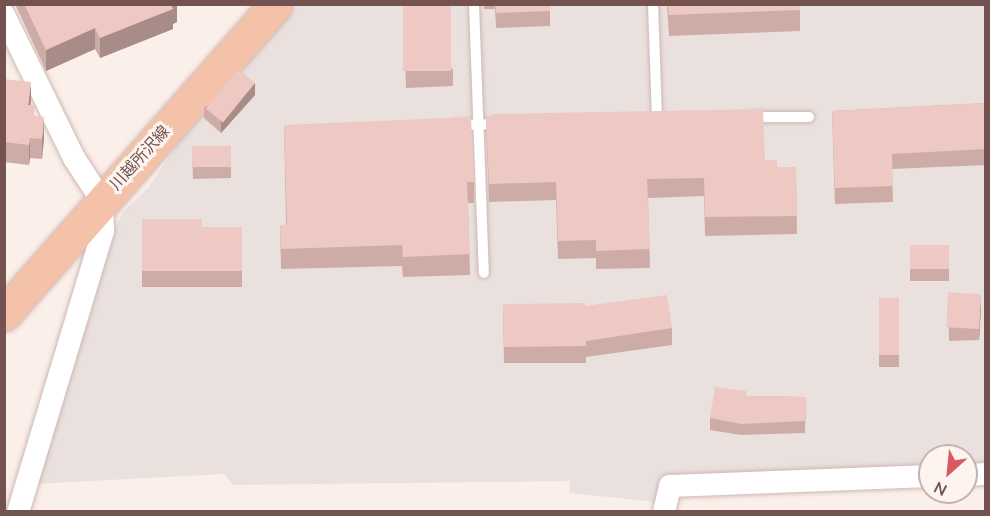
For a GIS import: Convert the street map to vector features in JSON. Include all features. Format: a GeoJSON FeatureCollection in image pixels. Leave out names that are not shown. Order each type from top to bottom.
{"type":"FeatureCollection","features":[{"type":"Feature","properties":{"kind":"main road","name":"川越所沢線"},"geometry":{"type":"LineString","coordinates":[[4,314],[276,4]]}},
{"type":"Feature","properties":{"kind":"street"},"geometry":{"type":"LineString","coordinates":[[4,15],[74,158],[102,201],[103,231],[18,512]]}},
{"type":"Feature","properties":{"kind":"street"},"geometry":{"type":"LineString","coordinates":[[664,512],[670,486],[918,476]]}},
{"type":"Feature","properties":{"kind":"lane"},"geometry":{"type":"LineString","coordinates":[[474,4],[484,273]]}},
{"type":"Feature","properties":{"kind":"lane"},"geometry":{"type":"LineString","coordinates":[[653,4],[657,117]]}},
{"type":"Feature","properties":{"kind":"lane"},"geometry":{"type":"LineString","coordinates":[[645,118],[669,117]]}},
{"type":"Feature","properties":{"kind":"lane"},"geometry":{"type":"LineString","coordinates":[[739,117],[809,117]]}},
{"type":"Feature","properties":{"kind":"lane"},"geometry":{"type":"LineString","coordinates":[[442,126],[514,123]]}},
{"type":"Feature","properties":{"kind":"shaded area"},"geometry":{"type":"Polygon","coordinates":[[[299,5],[985,5],[985,465],[978,465],[978,444],[918,444],[918,467],[662,478],[657,502],[569,493],[570,481],[233,485],[224,474],[35,484],[105,251],[123,212],[148,188],[181,139],[299,5]]]}},
{"type":"Feature","properties":{"kind":"building"},"geometry":{"type":"Polygon","coordinates":[[[24,4],[171,4],[173,9],[100,38],[95,28],[46,50],[24,4]]]}},
{"type":"Feature","properties":{"kind":"building"},"geometry":{"type":"Polygon","coordinates":[[[403,4],[451,4],[451,71],[403,71],[403,4]]]}},
{"type":"Feature","properties":{"kind":"building"},"geometry":{"type":"Polygon","coordinates":[[[495,4],[550,4],[550,11],[496,13],[495,4]]]}},
{"type":"Feature","properties":{"kind":"building"},"geometry":{"type":"Polygon","coordinates":[[[668,4],[800,4],[800,10],[669,15],[668,4]]]}},
{"type":"Feature","properties":{"kind":"building"},"geometry":{"type":"Polygon","coordinates":[[[238,69],[255,83],[223,122],[206,109],[238,69]]]}},
{"type":"Feature","properties":{"kind":"building"},"geometry":{"type":"Polygon","coordinates":[[[4,79],[31,82],[28,105],[35,105],[34,116],[44,117],[42,139],[30,138],[29,145],[4,142],[4,79]]]}},
{"type":"Feature","properties":{"kind":"building"},"geometry":{"type":"Polygon","coordinates":[[[986,103],[986,149],[892,154],[893,186],[835,188],[832,111],[986,103]]]}},
{"type":"Feature","properties":{"kind":"building"},"geometry":{"type":"Polygon","coordinates":[[[763,109],[765,160],[777,160],[777,167],[796,167],[797,216],[705,217],[704,178],[647,179],[650,249],[596,251],[596,240],[558,241],[556,182],[489,184],[486,118],[493,118],[493,114],[763,109]]]}},
{"type":"Feature","properties":{"kind":"building"},"geometry":{"type":"Polygon","coordinates":[[[471,117],[474,182],[467,182],[470,254],[403,257],[402,245],[281,249],[280,225],[287,225],[284,125],[471,117]]]}},
{"type":"Feature","properties":{"kind":"building"},"geometry":{"type":"Polygon","coordinates":[[[192,146],[231,146],[231,167],[192,167],[192,146]]]}},
{"type":"Feature","properties":{"kind":"building"},"geometry":{"type":"Polygon","coordinates":[[[142,219],[202,219],[202,227],[242,227],[242,271],[142,271],[142,219]]]}},
{"type":"Feature","properties":{"kind":"building"},"geometry":{"type":"Polygon","coordinates":[[[910,245],[949,245],[949,269],[910,269],[910,245]]]}},
{"type":"Feature","properties":{"kind":"building"},"geometry":{"type":"Polygon","coordinates":[[[948,292],[981,294],[979,329],[946,327],[948,292]]]}},
{"type":"Feature","properties":{"kind":"building"},"geometry":{"type":"Polygon","coordinates":[[[667,295],[672,328],[586,341],[586,346],[504,347],[503,304],[585,303],[585,306],[667,295]]]}},
{"type":"Feature","properties":{"kind":"building"},"geometry":{"type":"Polygon","coordinates":[[[879,298],[899,298],[899,355],[879,355],[879,298]]]}},
{"type":"Feature","properties":{"kind":"building"},"geometry":{"type":"Polygon","coordinates":[[[715,387],[746,391],[746,396],[806,397],[805,421],[741,424],[710,418],[715,387]]]}}]}
